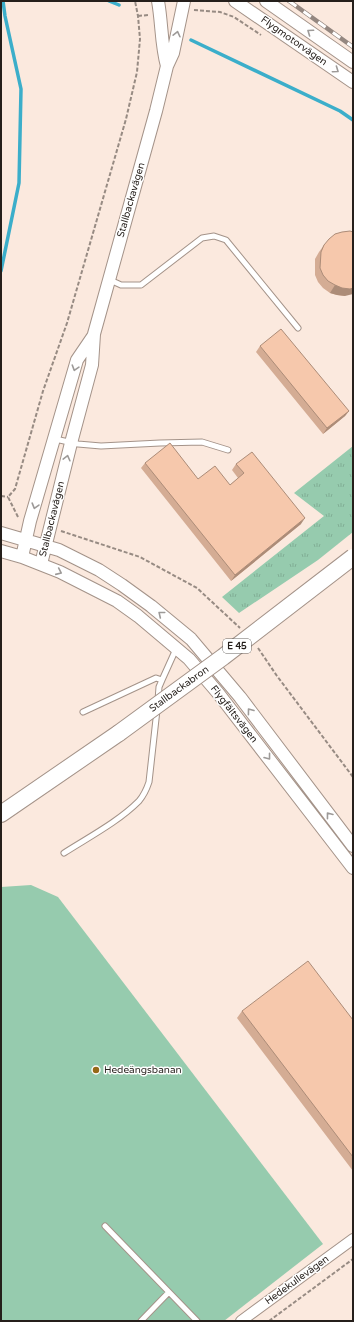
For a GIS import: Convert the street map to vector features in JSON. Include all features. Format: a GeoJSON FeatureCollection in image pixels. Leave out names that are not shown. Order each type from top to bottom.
{"type":"FeatureCollection","features":[{"type":"Feature","properties":{"kind":"highway","name":"Stallbackabron"},"geometry":{"type":"LineString","coordinates":[[1,814],[119,733],[223,657],[353,557]]}},
{"type":"Feature","properties":{"kind":"street","name":"Stallbackavägen"},"geometry":{"type":"LineString","coordinates":[[158,1],[163,54],[166,66]]}},
{"type":"Feature","properties":{"kind":"street","name":"Flygmotorvägen"},"geometry":{"type":"LineString","coordinates":[[235,1],[353,82]]}},
{"type":"Feature","properties":{"kind":"street","name":"Flygmotorvägen"},"geometry":{"type":"LineString","coordinates":[[266,1],[353,62]]}},
{"type":"Feature","properties":{"kind":"street","name":"Stallbackavägen"},"geometry":{"type":"LineString","coordinates":[[41,564],[92,365],[94,334],[156,111],[166,66],[173,52],[183,6]]}},
{"type":"Feature","properties":{"kind":"street","name":"Stallbackavägen"},"geometry":{"type":"LineString","coordinates":[[22,557],[30,521],[78,360],[94,334]]}},
{"type":"Feature","properties":{"kind":"street","name":"Flygfältsvägen"},"geometry":{"type":"LineString","coordinates":[[2,533],[46,546],[74,557],[99,570],[122,585],[191,639],[240,697],[353,846]]}},
{"type":"Feature","properties":{"kind":"street","name":"Flygfältsvägen"},"geometry":{"type":"LineString","coordinates":[[5,552],[60,572],[117,601],[138,616],[189,659],[218,693],[353,868]]}},
{"type":"Feature","properties":{"kind":"street","name":"Hedekullevägen"},"geometry":{"type":"LineString","coordinates":[[241,1321],[353,1239]]}},
{"type":"Feature","properties":{"kind":"lane"},"geometry":{"type":"LineString","coordinates":[[109,280],[122,285],[141,285],[202,238],[214,236],[226,240],[298,328]]}},
{"type":"Feature","properties":{"kind":"lane"},"geometry":{"type":"LineString","coordinates":[[54,438],[71,443],[101,446],[160,442],[202,442],[228,450]]}},
{"type":"Feature","properties":{"kind":"lane"},"geometry":{"type":"LineString","coordinates":[[64,854],[120,817],[139,800],[146,791],[149,782],[159,687],[176,649]]}},
{"type":"Feature","properties":{"kind":"lane"},"geometry":{"type":"LineString","coordinates":[[83,712],[156,678],[162,680]]}},
{"type":"Feature","properties":{"kind":"lane"},"geometry":{"type":"LineString","coordinates":[[105,1226],[197,1321]]}},
{"type":"Feature","properties":{"kind":"lane"},"geometry":{"type":"LineString","coordinates":[[140,1321],[169,1292]]}},
{"type":"Feature","properties":{"kind":"path"},"geometry":{"type":"LineString","coordinates":[[8,497],[15,489],[43,391],[67,323],[126,119],[137,72],[140,39],[135,1]]}},
{"type":"Feature","properties":{"kind":"path"},"geometry":{"type":"LineString","coordinates":[[183,6],[220,12],[234,17],[266,38]]}},
{"type":"Feature","properties":{"kind":"path"},"geometry":{"type":"LineString","coordinates":[[138,16],[160,13]]}},
{"type":"Feature","properties":{"kind":"path"},"geometry":{"type":"LineString","coordinates":[[1,496],[8,497]]}},
{"type":"Feature","properties":{"kind":"path"},"geometry":{"type":"LineString","coordinates":[[8,497],[18,517],[30,521]]}},
{"type":"Feature","properties":{"kind":"path"},"geometry":{"type":"LineString","coordinates":[[50,527],[140,557],[197,588],[244,631]]}},
{"type":"Feature","properties":{"kind":"path"},"geometry":{"type":"LineString","coordinates":[[254,643],[353,777]]}},
{"type":"Feature","properties":{"kind":"path"},"geometry":{"type":"LineString","coordinates":[[269,1321],[353,1259]]}},
{"type":"Feature","properties":{"kind":"green space"},"geometry":{"type":"Polygon","coordinates":[[[353,446],[353,532],[318,560],[239,613],[222,597],[324,516],[294,493],[353,446]]]}},
{"type":"Feature","properties":{"kind":"green space","name":"Hedeängsbanan"},"geometry":{"type":"Polygon","coordinates":[[[31,885],[58,897],[323,1244],[224,1321],[1,1321],[1,887],[31,885]]]}},
{"type":"Feature","properties":{"kind":"building"},"geometry":{"type":"Polygon","coordinates":[[[350,231],[353,232],[353,288],[350,289],[342,288],[328,281],[320,268],[321,252],[324,245],[335,234],[350,231]]]}},
{"type":"Feature","properties":{"kind":"building"},"geometry":{"type":"Polygon","coordinates":[[[281,329],[349,411],[327,428],[260,346],[281,329]]]}},
{"type":"Feature","properties":{"kind":"building"},"geometry":{"type":"Polygon","coordinates":[[[170,443],[198,479],[215,466],[230,485],[244,473],[236,464],[252,452],[305,518],[235,575],[145,463],[170,443]]]}},
{"type":"Feature","properties":{"kind":"building"},"geometry":{"type":"Polygon","coordinates":[[[308,961],[353,1020],[353,1157],[242,1011],[308,961]]]}},
{"type":"Feature","properties":{"kind":"waterway"},"geometry":{"type":"LineString","coordinates":[[1,271],[19,183],[21,89],[3,1]]}},
{"type":"Feature","properties":{"kind":"waterway"},"geometry":{"type":"LineString","coordinates":[[109,1],[119,5]]}},
{"type":"Feature","properties":{"kind":"waterway"},"geometry":{"type":"LineString","coordinates":[[191,40],[340,111],[353,120]]}},
{"type":"Feature","properties":{"kind":"railway"},"geometry":{"type":"LineString","coordinates":[[289,1],[353,47]]}},
{"type":"Feature","properties":{"kind":"place","name":"Hedeängsbanan"},"geometry":{"type":"Point","coordinates":[96,1070]}}]}
